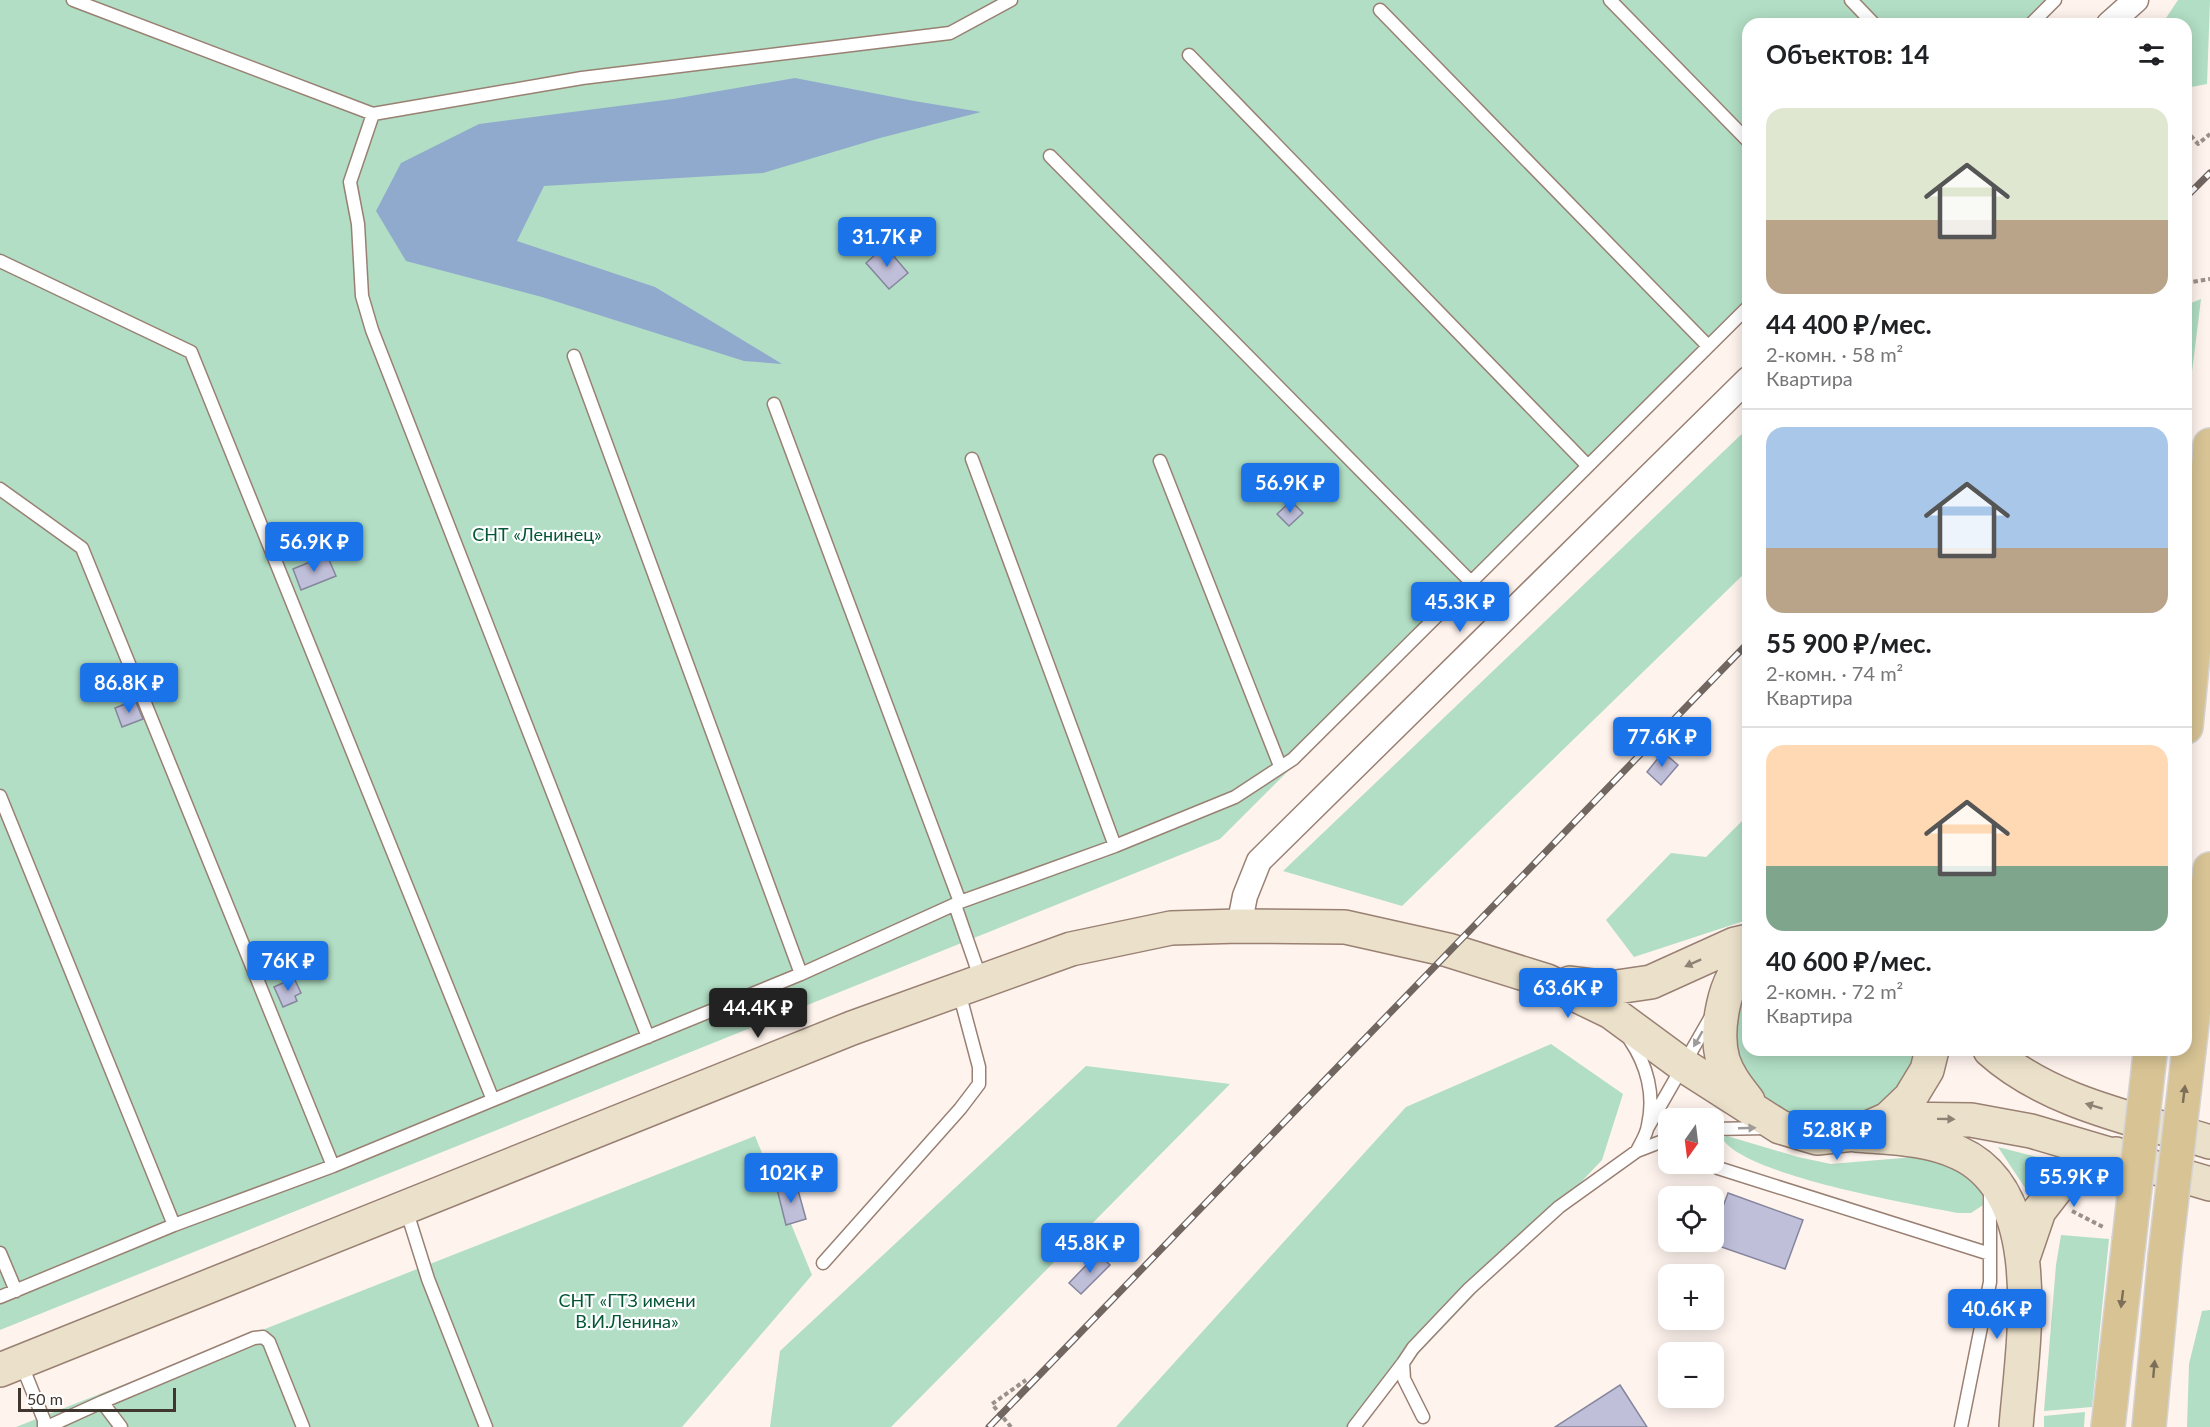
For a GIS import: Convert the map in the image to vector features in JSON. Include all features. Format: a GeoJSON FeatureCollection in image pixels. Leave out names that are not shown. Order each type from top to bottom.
{"type":"FeatureCollection","features":[{"type":"Feature","properties":{"kind":"main road"},"geometry":{"type":"LineString","coordinates":[[2192,666],[2210,446]]}},
{"type":"Feature","properties":{"kind":"main road"},"geometry":{"type":"LineString","coordinates":[[2192,1024],[2210,869]]}},
{"type":"Feature","properties":{"kind":"main road"},"geometry":{"type":"LineString","coordinates":[[10,1366],[852,1028],[1071,949],[1171,928],[1345,927],[1449,950],[1547,981],[1611,1012],[1683,1065],[1768,1119],[1817,1137],[1854,1134],[1927,1141],[1961,1153],[1990,1175],[2007,1201],[2024,1255],[2024,1322],[2016,1427]]}},
{"type":"Feature","properties":{"kind":"main road"},"geometry":{"type":"LineString","coordinates":[[1547,981],[1610,988],[1651,982],[1742,942]]}},
{"type":"Feature","properties":{"kind":"main road"},"geometry":{"type":"LineString","coordinates":[[1742,967],[1727,988],[1719,1032],[1723,1060],[1731,1080],[1768,1119]]}},
{"type":"Feature","properties":{"kind":"main road"},"geometry":{"type":"LineString","coordinates":[[1854,1134],[1888,1119],[1910,1098],[1927,1070],[1930,1056]]}},
{"type":"Feature","properties":{"kind":"main road"},"geometry":{"type":"LineString","coordinates":[[1996,1056],[2004,1063],[2066,1097],[2210,1142]]}},
{"type":"Feature","properties":{"kind":"main road"},"geometry":{"type":"LineString","coordinates":[[2108,1427],[2150,1056]]}},
{"type":"Feature","properties":{"kind":"main road"},"geometry":{"type":"LineString","coordinates":[[2149,1427],[2165,1256],[2188,1056]]}},
{"type":"Feature","properties":{"kind":"main road"},"geometry":{"type":"LineString","coordinates":[[1888,1119],[1971,1120],[2031,1131],[2116,1154],[2210,1184]]}},
{"type":"Feature","properties":{"kind":"main road"},"geometry":{"type":"LineString","coordinates":[[2024,1255],[2039,1211],[2063,1180],[2116,1154]]}},
{"type":"Feature","properties":{"kind":"street"},"geometry":{"type":"LineString","coordinates":[[2116,18],[2136,0]]}},
{"type":"Feature","properties":{"kind":"street"},"geometry":{"type":"LineString","coordinates":[[1239,926],[1245,896],[1259,861],[1742,385]]}},
{"type":"Feature","properties":{"kind":"lane"},"geometry":{"type":"LineString","coordinates":[[73,0],[373,114],[582,78],[950,33],[1011,0]]}},
{"type":"Feature","properties":{"kind":"lane"},"geometry":{"type":"LineString","coordinates":[[1610,0],[1742,135]]}},
{"type":"Feature","properties":{"kind":"lane"},"geometry":{"type":"LineString","coordinates":[[1851,0],[1868,18]]}},
{"type":"Feature","properties":{"kind":"lane"},"geometry":{"type":"LineString","coordinates":[[2037,18],[2055,0]]}},
{"type":"Feature","properties":{"kind":"lane"},"geometry":{"type":"LineString","coordinates":[[1380,10],[1708,346]]}},
{"type":"Feature","properties":{"kind":"lane"},"geometry":{"type":"LineString","coordinates":[[1189,56],[1588,466]]}},
{"type":"Feature","properties":{"kind":"lane"},"geometry":{"type":"LineString","coordinates":[[373,114],[350,182],[358,224],[362,296],[372,330],[648,1037]]}},
{"type":"Feature","properties":{"kind":"lane"},"geometry":{"type":"LineString","coordinates":[[1050,156],[1471,582]]}},
{"type":"Feature","properties":{"kind":"lane"},"geometry":{"type":"LineString","coordinates":[[0,261],[191,352],[493,1100]]}},
{"type":"Feature","properties":{"kind":"lane"},"geometry":{"type":"LineString","coordinates":[[0,1297],[174,1225],[333,1166],[801,975],[957,904],[1115,846],[1235,797],[1293,759],[1742,313]]}},
{"type":"Feature","properties":{"kind":"lane"},"geometry":{"type":"LineString","coordinates":[[574,356],[801,975]]}},
{"type":"Feature","properties":{"kind":"lane"},"geometry":{"type":"LineString","coordinates":[[774,404],[957,904],[970,985],[979,1067],[979,1084],[960,1109],[823,1263]]}},
{"type":"Feature","properties":{"kind":"lane"},"geometry":{"type":"LineString","coordinates":[[972,459],[1115,846]]}},
{"type":"Feature","properties":{"kind":"lane"},"geometry":{"type":"LineString","coordinates":[[1161,461],[1280,766]]}},
{"type":"Feature","properties":{"kind":"lane"},"geometry":{"type":"LineString","coordinates":[[0,489],[82,548],[333,1166]]}},
{"type":"Feature","properties":{"kind":"lane"},"geometry":{"type":"LineString","coordinates":[[0,796],[174,1225]]}},
{"type":"Feature","properties":{"kind":"lane"},"geometry":{"type":"LineString","coordinates":[[1637,1151],[1648,1126],[1727,988]]}},
{"type":"Feature","properties":{"kind":"lane"},"geometry":{"type":"LineString","coordinates":[[1611,1012],[1636,1048],[1646,1073],[1651,1091],[1648,1126]]}},
{"type":"Feature","properties":{"kind":"lane"},"geometry":{"type":"LineString","coordinates":[[1724,1127],[1768,1119]]}},
{"type":"Feature","properties":{"kind":"lane"},"geometry":{"type":"LineString","coordinates":[[1354,1427],[1413,1348],[1469,1289],[1550,1214],[1637,1151],[1658,1143]]}},
{"type":"Feature","properties":{"kind":"lane"},"geometry":{"type":"LineString","coordinates":[[1724,1170],[1990,1254]]}},
{"type":"Feature","properties":{"kind":"lane"},"geometry":{"type":"LineString","coordinates":[[1961,1427],[1990,1282],[1990,1175]]}},
{"type":"Feature","properties":{"kind":"lane"},"geometry":{"type":"LineString","coordinates":[[406,1207],[428,1279],[486,1427]]}},
{"type":"Feature","properties":{"kind":"lane"},"geometry":{"type":"LineString","coordinates":[[0,1253],[16,1291]]}},
{"type":"Feature","properties":{"kind":"lane"},"geometry":{"type":"LineString","coordinates":[[10,1366],[44,1419],[46,1427],[254,1338],[263,1337],[269,1341],[303,1427]]}},
{"type":"Feature","properties":{"kind":"lane"},"geometry":{"type":"LineString","coordinates":[[1403,1363],[1404,1379],[1423,1417]]}},
{"type":"Feature","properties":{"kind":"lane"},"geometry":{"type":"LineString","coordinates":[[102,1402],[121,1427]]}},
{"type":"Feature","properties":{"kind":"path"},"geometry":{"type":"LineString","coordinates":[[2192,137],[2198,144],[2210,134]]}},
{"type":"Feature","properties":{"kind":"path"},"geometry":{"type":"LineString","coordinates":[[2192,282],[2210,279]]}},
{"type":"Feature","properties":{"kind":"path"},"geometry":{"type":"LineString","coordinates":[[1011,1427],[992,1404],[1026,1380]]}},
{"type":"Feature","properties":{"kind":"green space","name":"СНТ «Ленинец»"},"geometry":{"type":"Polygon","coordinates":[[[0,0],[2062,0],[2043,18],[1742,18],[1742,318],[1220,839],[0,1330],[0,0]]]}},
{"type":"Feature","properties":{"kind":"green space"},"geometry":{"type":"Polygon","coordinates":[[[2178,0],[2210,0],[2207,84],[2192,87],[2192,18],[2166,18],[2178,0]]]}},
{"type":"Feature","properties":{"kind":"green space"},"geometry":{"type":"Polygon","coordinates":[[[2201,299],[2192,372],[2192,303],[2201,299]]]}},
{"type":"Feature","properties":{"kind":"green space"},"geometry":{"type":"Polygon","coordinates":[[[1742,434],[1742,576],[1402,906],[1283,871],[1742,434]]]}},
{"type":"Feature","properties":{"kind":"green space"},"geometry":{"type":"Polygon","coordinates":[[[1742,821],[1742,922],[1634,957],[1606,920],[1671,853],[1706,857],[1742,821]]]}},
{"type":"Feature","properties":{"kind":"green space"},"geometry":{"type":"Polygon","coordinates":[[[1742,991],[1742,1056],[1914,1056],[1909,1073],[1895,1093],[1876,1108],[1854,1119],[1830,1124],[1806,1123],[1783,1116],[1763,1102],[1735,1056],[1733,1038],[1742,991]]]}},
{"type":"Feature","properties":{"kind":"green space"},"geometry":{"type":"Polygon","coordinates":[[[1551,1044],[1623,1094],[1602,1160],[1349,1427],[1116,1427],[1406,1107],[1551,1044]]]}},
{"type":"Feature","properties":{"kind":"green space"},"geometry":{"type":"Polygon","coordinates":[[[1086,1066],[1230,1084],[891,1427],[770,1427],[780,1351],[1086,1066]]]}},
{"type":"Feature","properties":{"kind":"green space","name":"СНТ «ГТЗ имени В.И.Ленина»"},"geometry":{"type":"Polygon","coordinates":[[[755,1136],[812,1275],[682,1427],[16,1427],[755,1136]]]}},
{"type":"Feature","properties":{"kind":"green space"},"geometry":{"type":"Polygon","coordinates":[[[1727,1136],[1798,1157],[1831,1164],[1914,1157],[1950,1162],[1982,1190],[1983,1205],[1971,1213],[1958,1213],[1831,1186],[1761,1164],[1736,1151],[1724,1137],[1727,1136]]]}},
{"type":"Feature","properties":{"kind":"green space"},"geometry":{"type":"Polygon","coordinates":[[[1998,1147],[2072,1166],[2037,1206],[1998,1147]]]}},
{"type":"Feature","properties":{"kind":"green space"},"geometry":{"type":"Polygon","coordinates":[[[2061,1235],[2109,1239],[2092,1407],[2044,1411],[2056,1265],[2061,1235]]]}},
{"type":"Feature","properties":{"kind":"green space"},"geometry":{"type":"Polygon","coordinates":[[[2210,1310],[2210,1427],[2187,1427],[2189,1364],[2202,1311],[2210,1310]]]}},
{"type":"Feature","properties":{"kind":"green space"},"geometry":{"type":"Polygon","coordinates":[[[2085,1412],[2084,1427],[2044,1427],[2044,1416],[2085,1412]]]}},
{"type":"Feature","properties":{"kind":"water"},"geometry":{"type":"Polygon","coordinates":[[[795,78],[981,112],[880,138],[763,173],[544,186],[517,241],[655,287],[782,364],[744,361],[542,297],[406,261],[376,211],[401,163],[479,124],[673,99],[795,78]]]}},
{"type":"Feature","properties":{"kind":"building"},"geometry":{"type":"Polygon","coordinates":[[[885,246],[908,273],[889,289],[866,263],[885,246]]]}},
{"type":"Feature","properties":{"kind":"building"},"geometry":{"type":"Polygon","coordinates":[[[1291,501],[1303,513],[1289,526],[1277,514],[1291,501]]]}},
{"type":"Feature","properties":{"kind":"building"},"geometry":{"type":"Polygon","coordinates":[[[327,555],[336,576],[301,590],[293,569],[327,555]]]}},
{"type":"Feature","properties":{"kind":"building"},"geometry":{"type":"Polygon","coordinates":[[[135,700],[143,719],[122,727],[115,708],[135,700]]]}},
{"type":"Feature","properties":{"kind":"building"},"geometry":{"type":"Polygon","coordinates":[[[1663,752],[1678,765],[1661,785],[1647,772],[1663,752]]]}},
{"type":"Feature","properties":{"kind":"building"},"geometry":{"type":"Polygon","coordinates":[[[294,978],[301,993],[295,996],[297,1001],[283,1007],[274,987],[294,978]]]}},
{"type":"Feature","properties":{"kind":"building"},"geometry":{"type":"Polygon","coordinates":[[[796,1183],[806,1219],[786,1225],[777,1189],[796,1183]]]}},
{"type":"Feature","properties":{"kind":"building"},"geometry":{"type":"Polygon","coordinates":[[[1728,1193],[1803,1220],[1785,1269],[1724,1248],[1724,1204],[1728,1193]]]}},
{"type":"Feature","properties":{"kind":"building"},"geometry":{"type":"Polygon","coordinates":[[[1098,1253],[1110,1265],[1081,1294],[1069,1283],[1098,1253]]]}},
{"type":"Feature","properties":{"kind":"building"},"geometry":{"type":"Polygon","coordinates":[[[1620,1385],[1647,1427],[1555,1427],[1620,1385]]]}},
{"type":"Feature","properties":{"kind":"railway"},"geometry":{"type":"LineString","coordinates":[[2192,191],[2210,173]]}},
{"type":"Feature","properties":{"kind":"railway"},"geometry":{"type":"LineString","coordinates":[[989,1427],[1742,649]]}}]}
